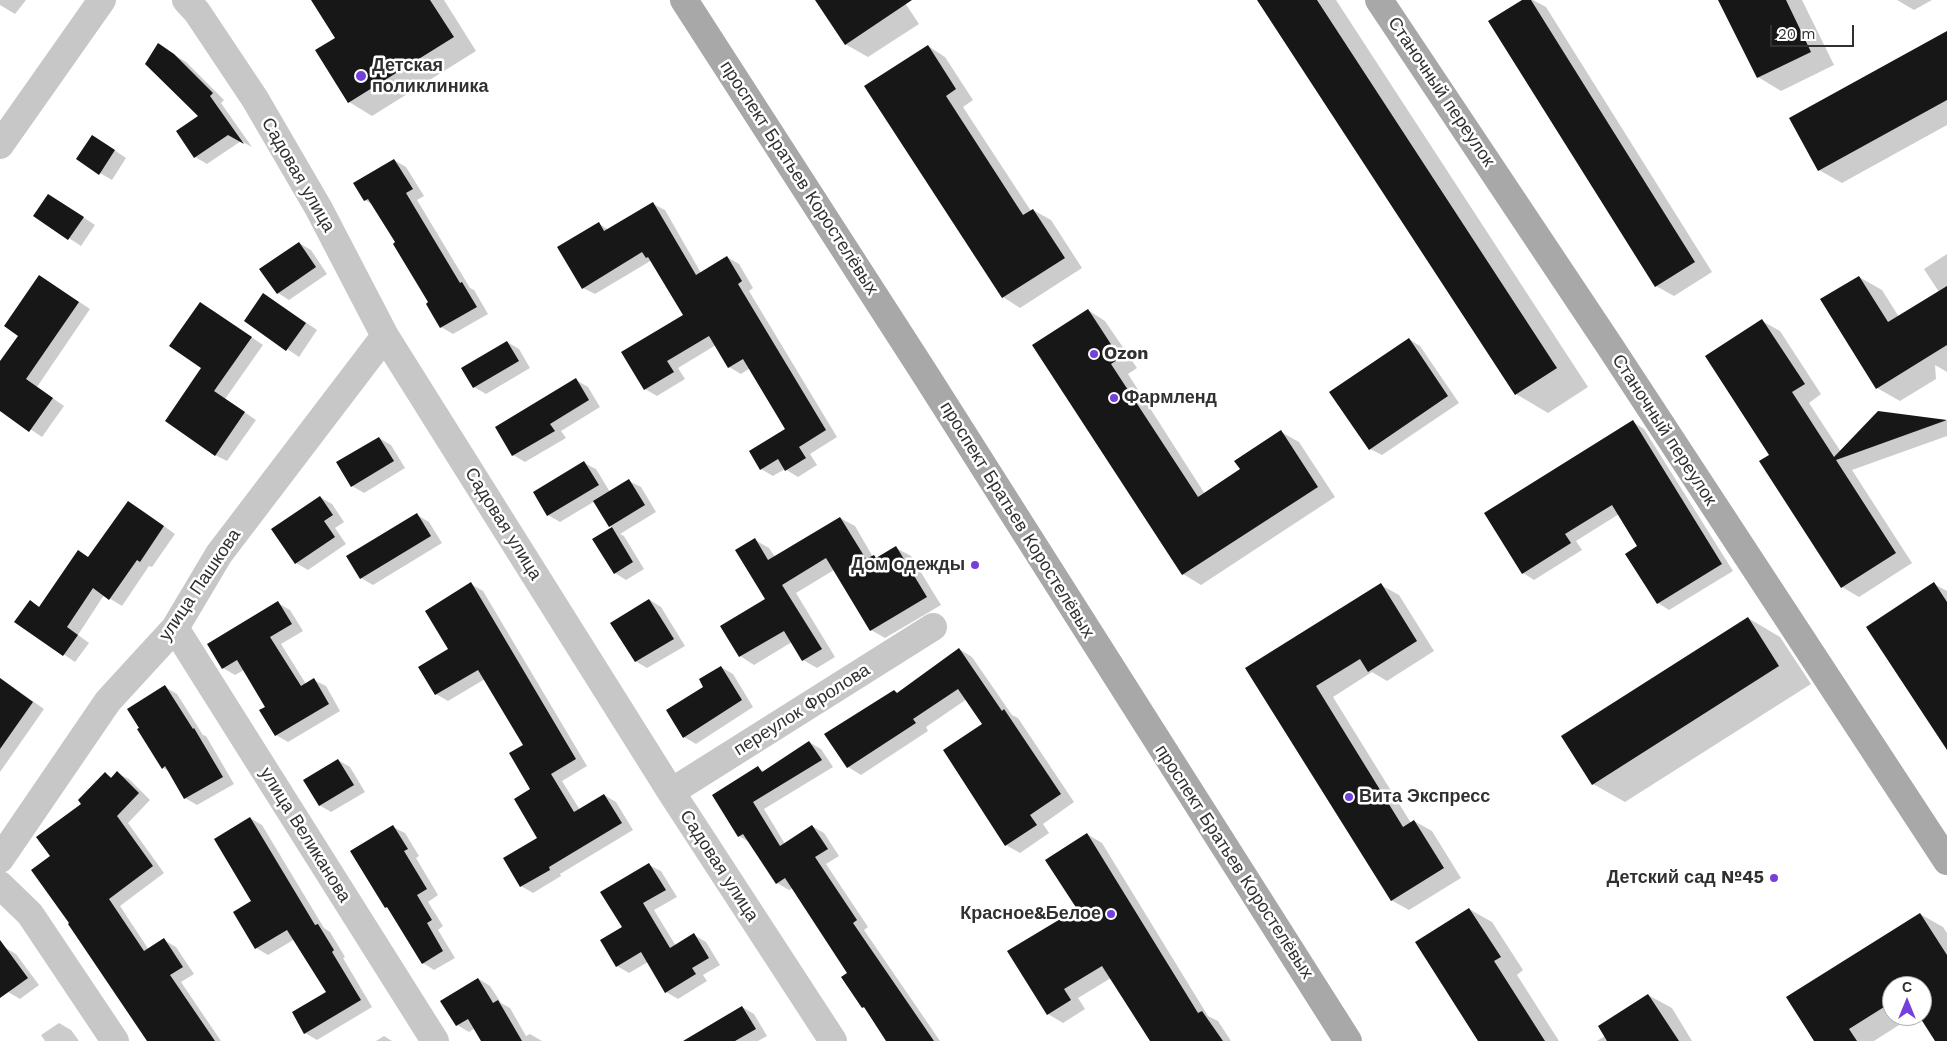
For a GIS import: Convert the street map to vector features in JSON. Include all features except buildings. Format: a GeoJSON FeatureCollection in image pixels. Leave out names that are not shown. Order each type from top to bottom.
{"type":"FeatureCollection","features":[{"type":"Feature","properties":{"kind":"main road","name":"проспект Братьев Коростелёвых"},"geometry":{"type":"LineString","coordinates":[[684,0],[936,390],[1348,1041]]}},
{"type":"Feature","properties":{"kind":"main road","name":"Станочный переулок"},"geometry":{"type":"LineString","coordinates":[[1379,0],[1947,861]]}},
{"type":"Feature","properties":{"kind":"street"},"geometry":{"type":"LineString","coordinates":[[0,145],[102,0]]}},
{"type":"Feature","properties":{"kind":"street","name":"Садовая улица"},"geometry":{"type":"LineString","coordinates":[[186,0],[197,12],[255,99],[319,210],[385,336],[671,792],[833,1041]]}},
{"type":"Feature","properties":{"kind":"street","name":"улица Пашкова"},"geometry":{"type":"LineString","coordinates":[[0,858],[108,701],[175,628],[219,554],[385,336]]}},
{"type":"Feature","properties":{"kind":"street","name":"переулок Фролова"},"geometry":{"type":"LineString","coordinates":[[671,792],[933,627]]}},
{"type":"Feature","properties":{"kind":"street","name":"улица Великанова"},"geometry":{"type":"LineString","coordinates":[[175,628],[435,1041]]}},
{"type":"Feature","properties":{"kind":"street"},"geometry":{"type":"LineString","coordinates":[[0,885],[30,914],[115,1041]]}},
{"type":"Feature","properties":{"kind":"place","name":"Детская поликлиника"},"geometry":{"type":"Point","coordinates":[361,76]}},
{"type":"Feature","properties":{"kind":"place","name":"Ozon"},"geometry":{"type":"Point","coordinates":[1094,354]}},
{"type":"Feature","properties":{"kind":"place","name":"Фармленд"},"geometry":{"type":"Point","coordinates":[1114,398]}},
{"type":"Feature","properties":{"kind":"place","name":"Дом одежды"},"geometry":{"type":"Point","coordinates":[975,565]}},
{"type":"Feature","properties":{"kind":"place","name":"Вита Экспресс"},"geometry":{"type":"Point","coordinates":[1349,797]}},
{"type":"Feature","properties":{"kind":"place","name":"Детский сад №45"},"geometry":{"type":"Point","coordinates":[1774,878]}},
{"type":"Feature","properties":{"kind":"place","name":"Красное&Белое"},"geometry":{"type":"Point","coordinates":[1111,914]}}]}
